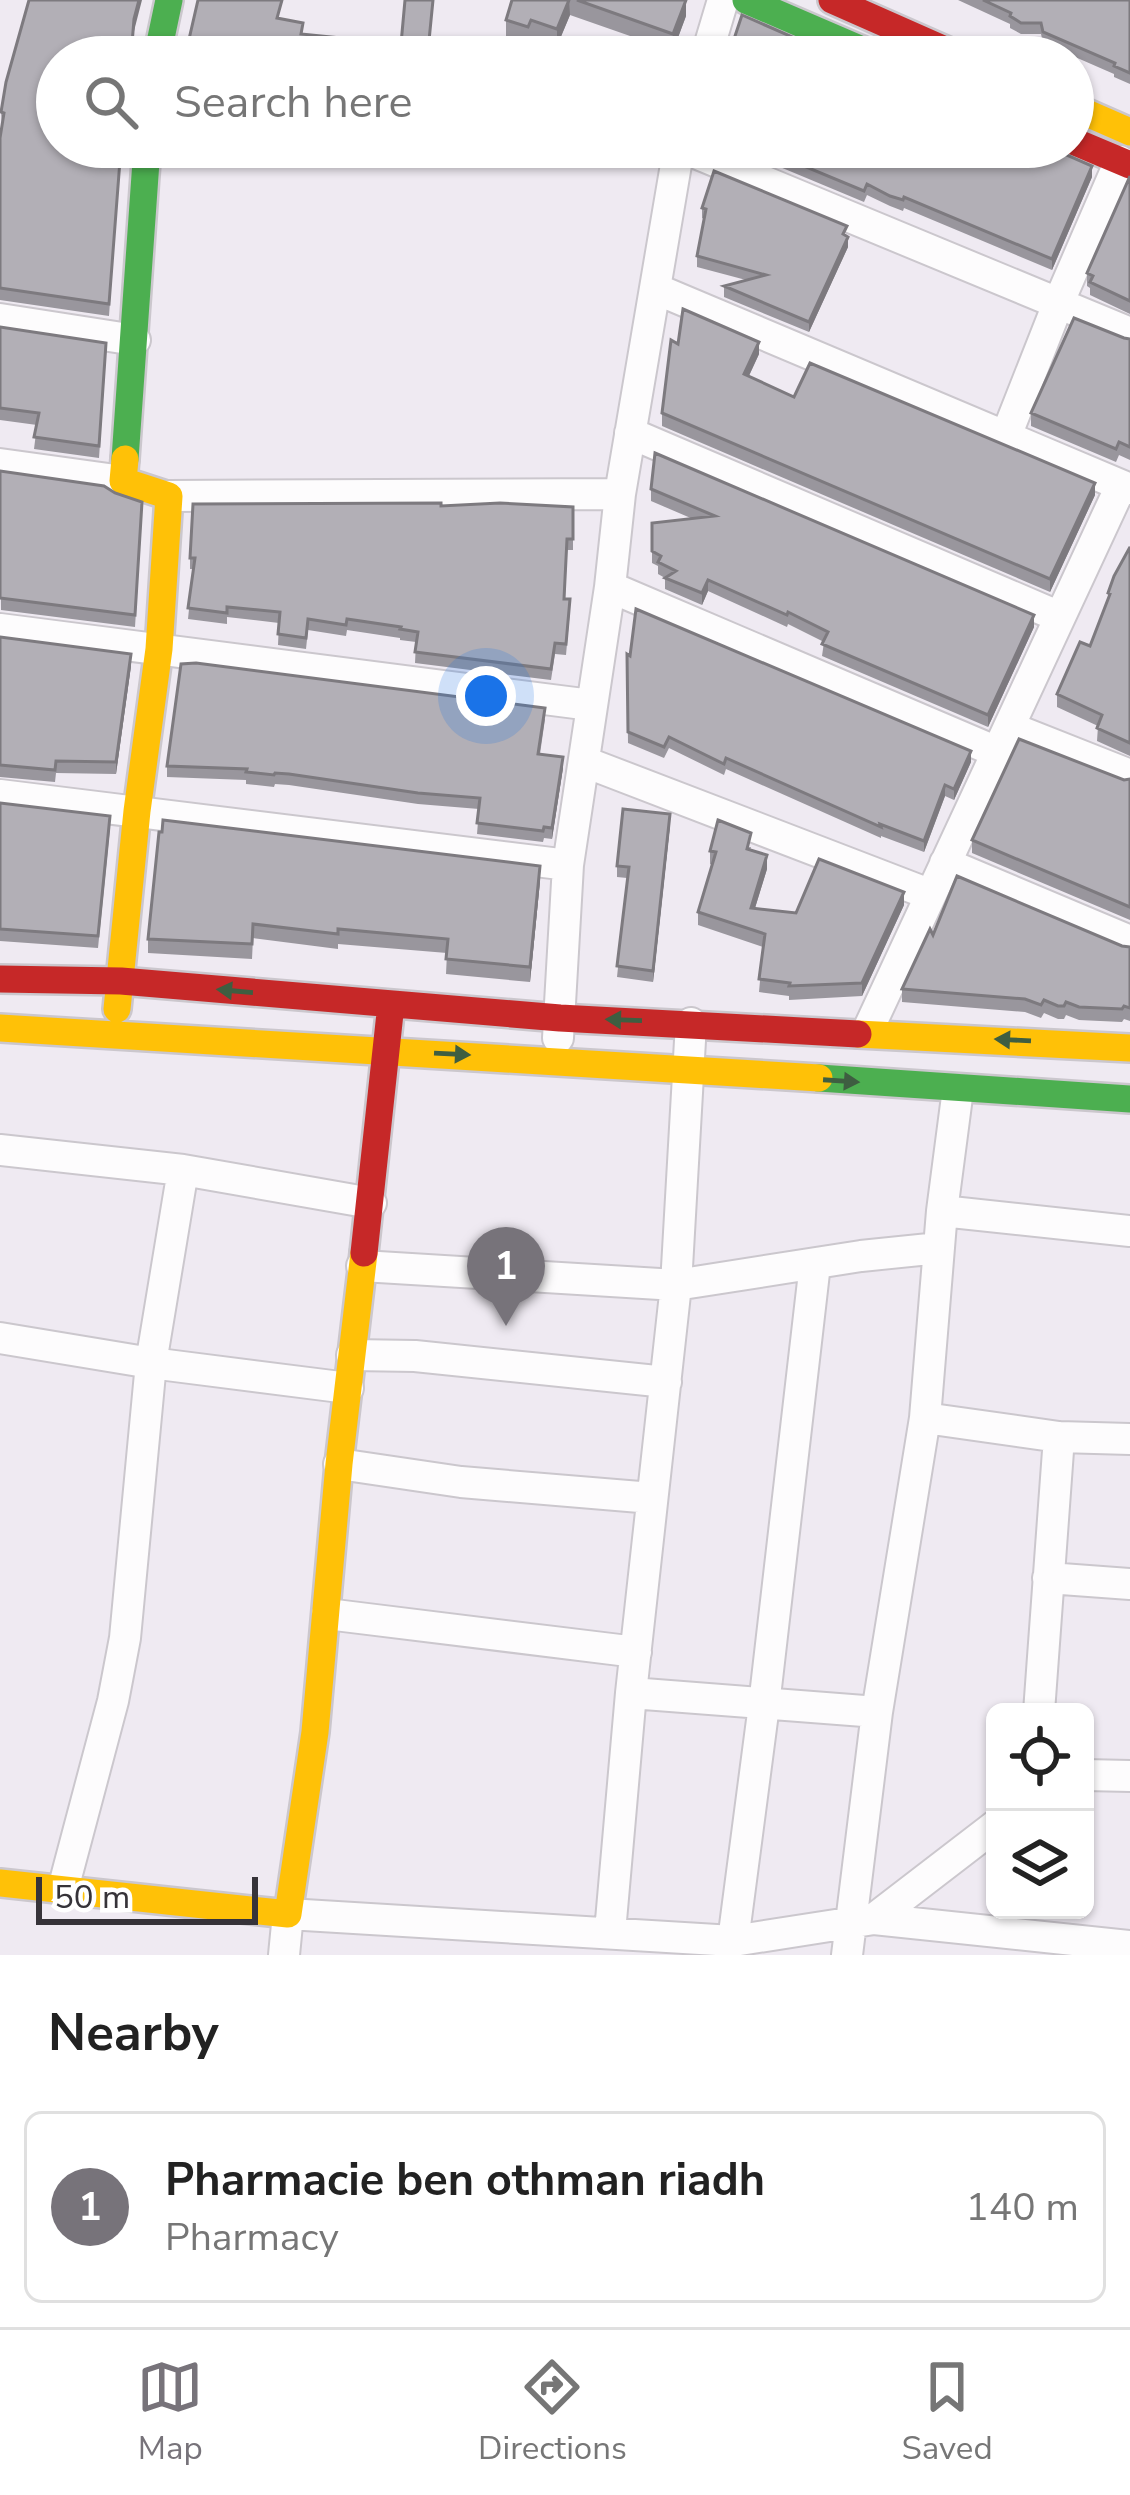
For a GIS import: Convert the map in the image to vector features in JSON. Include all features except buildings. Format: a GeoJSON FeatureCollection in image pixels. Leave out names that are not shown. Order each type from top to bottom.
{"type":"FeatureCollection","features":[{"type":"Feature","properties":{"kind":"street"},"geometry":{"type":"LineString","coordinates":[[161,36],[169,0]]}},
{"type":"Feature","properties":{"kind":"street"},"geometry":{"type":"LineString","coordinates":[[712,36],[723,0]]}},
{"type":"Feature","properties":{"kind":"street"},"geometry":{"type":"LineString","coordinates":[[746,0],[829,36]]}},
{"type":"Feature","properties":{"kind":"street"},"geometry":{"type":"LineString","coordinates":[[832,0],[913,36]]}},
{"type":"Feature","properties":{"kind":"street"},"geometry":{"type":"LineString","coordinates":[[1094,124],[1127,153]]}},
{"type":"Feature","properties":{"kind":"street"},"geometry":{"type":"LineString","coordinates":[[1094,146],[1127,153]]}},
{"type":"Feature","properties":{"kind":"street"},"geometry":{"type":"LineString","coordinates":[[1006,436],[1058,304],[1127,153]]}},
{"type":"Feature","properties":{"kind":"street"},"geometry":{"type":"LineString","coordinates":[[123,482],[146,168]]}},
{"type":"Feature","properties":{"kind":"street"},"geometry":{"type":"LineString","coordinates":[[557,1060],[568,865],[620,494],[676,168]]}},
{"type":"Feature","properties":{"kind":"street"},"geometry":{"type":"LineString","coordinates":[[731,168],[1130,333]]}},
{"type":"Feature","properties":{"kind":"street"},"geometry":{"type":"LineString","coordinates":[[656,290],[1126,488],[1060,617],[867,1032]]}},
{"type":"Feature","properties":{"kind":"street"},"geometry":{"type":"LineString","coordinates":[[0,319],[135,340]]}},
{"type":"Feature","properties":{"kind":"street"},"geometry":{"type":"LineString","coordinates":[[630,433],[1060,617]]}},
{"type":"Feature","properties":{"kind":"street"},"geometry":{"type":"LineString","coordinates":[[0,464],[123,482],[169,496],[620,494]]}},
{"type":"Feature","properties":{"kind":"street"},"geometry":{"type":"LineString","coordinates":[[114,1034],[159,649],[169,496]]}},
{"type":"Feature","properties":{"kind":"street"},"geometry":{"type":"LineString","coordinates":[[610,587],[1003,739],[1130,776]]}},
{"type":"Feature","properties":{"kind":"street"},"geometry":{"type":"LineString","coordinates":[[0,629],[591,705]]}},
{"type":"Feature","properties":{"kind":"street"},"geometry":{"type":"LineString","coordinates":[[585,762],[929,894]]}},
{"type":"Feature","properties":{"kind":"street"},"geometry":{"type":"LineString","coordinates":[[0,795],[568,865]]}},
{"type":"Feature","properties":{"kind":"street"},"geometry":{"type":"LineString","coordinates":[[945,862],[1130,941]]}},
{"type":"Feature","properties":{"kind":"street"},"geometry":{"type":"LineString","coordinates":[[0,979],[121,981],[560,1018],[1130,1048]]}},
{"type":"Feature","properties":{"kind":"street"},"geometry":{"type":"LineString","coordinates":[[284,1955],[315,1732],[339,1464],[391,1004]]}},
{"type":"Feature","properties":{"kind":"street"},"geometry":{"type":"LineString","coordinates":[[610,1932],[676,1285],[691,1023]]}},
{"type":"Feature","properties":{"kind":"street"},"geometry":{"type":"LineString","coordinates":[[0,1028],[1130,1099]]}},
{"type":"Feature","properties":{"kind":"street"},"geometry":{"type":"LineString","coordinates":[[848,1955],[862,1920],[877,1712],[926,1418],[942,1211],[958,1089]]}},
{"type":"Feature","properties":{"kind":"street"},"geometry":{"type":"LineString","coordinates":[[0,1150],[183,1170],[371,1203]]}},
{"type":"Feature","properties":{"kind":"street"},"geometry":{"type":"LineString","coordinates":[[63,1889],[125,1638],[152,1363],[183,1170]]}},
{"type":"Feature","properties":{"kind":"street"},"geometry":{"type":"LineString","coordinates":[[942,1211],[1130,1231]]}},
{"type":"Feature","properties":{"kind":"street"},"geometry":{"type":"LineString","coordinates":[[362,1266],[676,1285],[939,1248]]}},
{"type":"Feature","properties":{"kind":"street"},"geometry":{"type":"LineString","coordinates":[[733,1941],[815,1264]]}},
{"type":"Feature","properties":{"kind":"street"},"geometry":{"type":"LineString","coordinates":[[0,1338],[348,1388]]}},
{"type":"Feature","properties":{"kind":"street"},"geometry":{"type":"LineString","coordinates":[[352,1355],[415,1356],[666,1382]]}},
{"type":"Feature","properties":{"kind":"street"},"geometry":{"type":"LineString","coordinates":[[926,1418],[1059,1437],[1130,1438]]}},
{"type":"Feature","properties":{"kind":"street"},"geometry":{"type":"LineString","coordinates":[[1040,1703],[1059,1437]]}},
{"type":"Feature","properties":{"kind":"street"},"geometry":{"type":"LineString","coordinates":[[339,1464],[461,1482],[652,1498]]}},
{"type":"Feature","properties":{"kind":"street"},"geometry":{"type":"LineString","coordinates":[[1048,1578],[1130,1583]]}},
{"type":"Feature","properties":{"kind":"street"},"geometry":{"type":"LineString","coordinates":[[327,1614],[636,1652]]}},
{"type":"Feature","properties":{"kind":"street"},"geometry":{"type":"LineString","coordinates":[[632,1693],[877,1712]]}},
{"type":"Feature","properties":{"kind":"street"},"geometry":{"type":"LineString","coordinates":[[1094,1775],[1130,1776]]}},
{"type":"Feature","properties":{"kind":"street"},"geometry":{"type":"LineString","coordinates":[[862,1920],[986,1832]]}},
{"type":"Feature","properties":{"kind":"street"},"geometry":{"type":"LineString","coordinates":[[0,1883],[569,1943],[610,1932],[733,1941],[862,1920],[1029,1923],[1130,1946]]}},
{"type":"Feature","properties":{"kind":"traffic: fast"},"geometry":{"type":"LineString","coordinates":[[161,36],[169,0]]}},
{"type":"Feature","properties":{"kind":"traffic: fast"},"geometry":{"type":"LineString","coordinates":[[746,0],[829,36]]}},
{"type":"Feature","properties":{"kind":"traffic: fast"},"geometry":{"type":"LineString","coordinates":[[125,459],[146,168]]}},
{"type":"Feature","properties":{"kind":"traffic: fast"},"geometry":{"type":"LineString","coordinates":[[819,1078],[1130,1099]]}},
{"type":"Feature","properties":{"kind":"traffic: slow"},"geometry":{"type":"LineString","coordinates":[[1094,116],[1130,132]]}},
{"type":"Feature","properties":{"kind":"traffic: slow"},"geometry":{"type":"LineString","coordinates":[[117,1009],[159,649],[169,496],[123,481],[125,459]]}},
{"type":"Feature","properties":{"kind":"traffic: slow"},"geometry":{"type":"LineString","coordinates":[[0,1028],[819,1078]]}},
{"type":"Feature","properties":{"kind":"traffic: slow"},"geometry":{"type":"LineString","coordinates":[[858,1034],[1130,1048]]}},
{"type":"Feature","properties":{"kind":"traffic: slow"},"geometry":{"type":"LineString","coordinates":[[0,1883],[288,1914],[315,1732],[364,1253]]}},
{"type":"Feature","properties":{"kind":"traffic: jam"},"geometry":{"type":"LineString","coordinates":[[832,0],[913,36]]}},
{"type":"Feature","properties":{"kind":"traffic: jam"},"geometry":{"type":"LineString","coordinates":[[1094,150],[1130,165]]}},
{"type":"Feature","properties":{"kind":"traffic: jam"},"geometry":{"type":"LineString","coordinates":[[0,979],[121,981],[560,1018],[858,1034]]}},
{"type":"Feature","properties":{"kind":"traffic: jam"},"geometry":{"type":"LineString","coordinates":[[364,1253],[391,1004]]}},
{"type":"Feature","properties":{"kind":"place","name":"Pharmacie ben othman riadh"},"geometry":{"type":"Point","coordinates":[506,1326]}}]}
